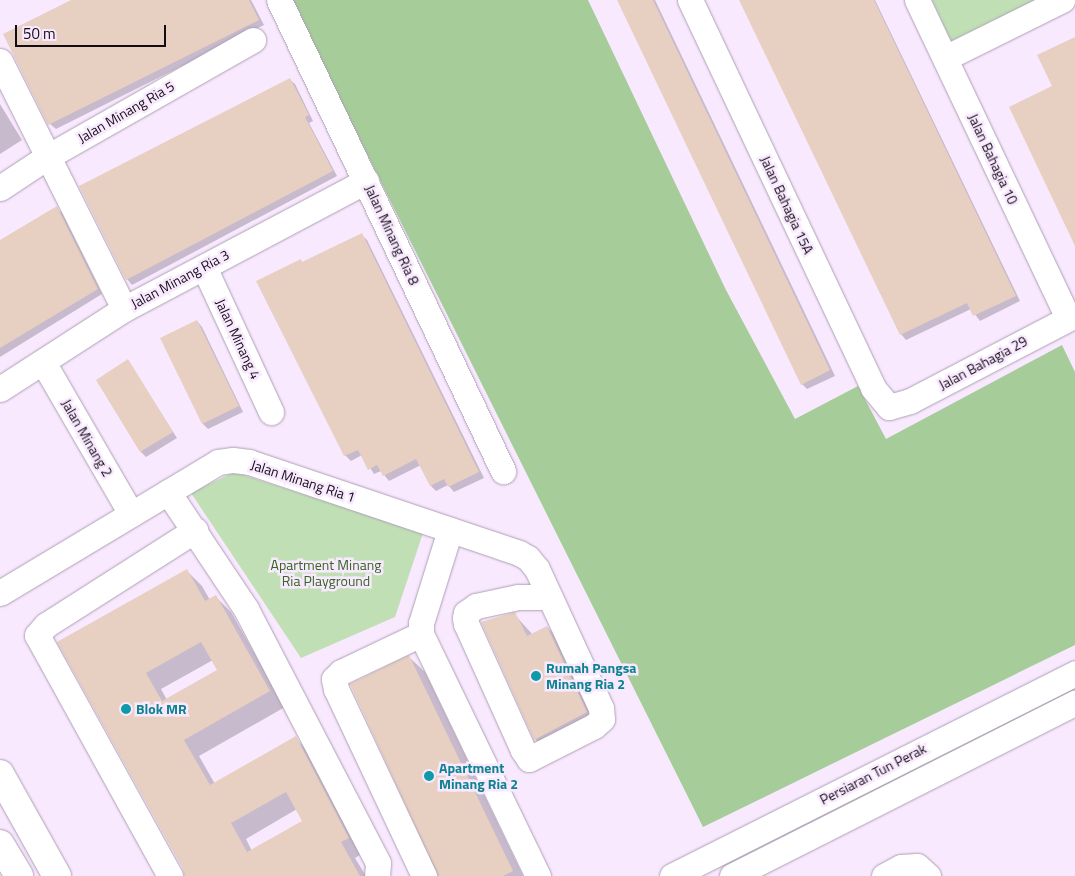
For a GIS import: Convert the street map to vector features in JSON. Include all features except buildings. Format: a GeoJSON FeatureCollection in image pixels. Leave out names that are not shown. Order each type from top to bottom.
{"type":"FeatureCollection","features":[{"type":"Feature","properties":{"kind":"main road"},"geometry":{"type":"LineString","coordinates":[[0,774],[57,876]]}},
{"type":"Feature","properties":{"kind":"main road"},"geometry":{"type":"LineString","coordinates":[[0,844],[19,876]]}},
{"type":"Feature","properties":{"kind":"street","name":"Jalan Minang Ria 8"},"geometry":{"type":"LineString","coordinates":[[278,0],[503,471]]}},
{"type":"Feature","properties":{"kind":"street","name":"Jalan Bahagia 15A"},"geometry":{"type":"LineString","coordinates":[[690,0],[873,388],[889,407]]}},
{"type":"Feature","properties":{"kind":"street","name":"Jalan Bahagia 10"},"geometry":{"type":"LineString","coordinates":[[917,0],[1072,316]]}},
{"type":"Feature","properties":{"kind":"street"},"geometry":{"type":"LineString","coordinates":[[945,58],[1062,0]]}},
{"type":"Feature","properties":{"kind":"street","name":"Jalan Minang Ria 5"},"geometry":{"type":"LineString","coordinates":[[0,188],[47,157],[253,40]]}},
{"type":"Feature","properties":{"kind":"street"},"geometry":{"type":"LineString","coordinates":[[0,61],[124,309]]}},
{"type":"Feature","properties":{"kind":"street","name":"Jalan Minang Ria 3"},"geometry":{"type":"LineString","coordinates":[[0,389],[124,309],[366,181]]}},
{"type":"Feature","properties":{"kind":"street","name":"Jalan Minang 4"},"geometry":{"type":"LineString","coordinates":[[204,267],[271,412]]}},
{"type":"Feature","properties":{"kind":"street","name":"Jalan Bahagia 29"},"geometry":{"type":"LineString","coordinates":[[889,407],[910,401],[1072,316]]}},
{"type":"Feature","properties":{"kind":"street","name":"Jalan Minang 2"},"geometry":{"type":"LineString","coordinates":[[42,362],[131,514]]}},
{"type":"Feature","properties":{"kind":"street","name":"Jalan Minang Ria 1"},"geometry":{"type":"LineString","coordinates":[[0,593],[218,462],[233,460],[249,462],[519,553],[528,558],[537,569],[549,596]]}},
{"type":"Feature","properties":{"kind":"street"},"geometry":{"type":"LineString","coordinates":[[168,492],[246,609],[378,863],[377,876]]}},
{"type":"Feature","properties":{"kind":"street"},"geometry":{"type":"LineString","coordinates":[[170,876],[37,635],[46,626],[195,530]]}},
{"type":"Feature","properties":{"kind":"street"},"geometry":{"type":"LineString","coordinates":[[450,530],[421,623],[421,634],[538,876]]}},
{"type":"Feature","properties":{"kind":"street"},"geometry":{"type":"LineString","coordinates":[[549,596],[601,708],[602,719],[594,726],[529,759],[522,750],[465,618],[466,613],[476,606],[518,597],[549,596]]}},
{"type":"Feature","properties":{"kind":"street"},"geometry":{"type":"LineString","coordinates":[[421,634],[341,672],[334,679],[336,689],[424,876]]}},
{"type":"Feature","properties":{"kind":"street","name":"Persiaran Tun Perak"},"geometry":{"type":"LineString","coordinates":[[672,876],[1075,673]]}},
{"type":"Feature","properties":{"kind":"street","name":"Persiaran Tun Perak"},"geometry":{"type":"LineString","coordinates":[[732,876],[1075,703]]}},
{"type":"Feature","properties":{"kind":"street"},"geometry":{"type":"LineString","coordinates":[[884,876],[901,867],[917,866],[928,876]]}},
{"type":"Feature","properties":{"kind":"green space"},"geometry":{"type":"Polygon","coordinates":[[[290,0],[588,0],[726,290],[795,419],[858,386],[886,439],[1062,345],[1075,372],[1075,645],[703,827],[290,0]]]}},
{"type":"Feature","properties":{"kind":"green space"},"geometry":{"type":"Polygon","coordinates":[[[932,0],[1035,0],[951,41],[932,0]]]}},
{"type":"Feature","properties":{"kind":"green space","name":"Apartment Minang Ria Playground"},"geometry":{"type":"Polygon","coordinates":[[[234,472],[423,533],[395,617],[301,658],[191,493],[234,472]]]}},
{"type":"Feature","properties":{"kind":"place","name":"Rumah Pangsa Minang Ria 2"},"geometry":{"type":"Point","coordinates":[536,676]}},
{"type":"Feature","properties":{"kind":"place","name":"Blok MR"},"geometry":{"type":"Point","coordinates":[126,709]}},
{"type":"Feature","properties":{"kind":"place","name":"Apartment Minang Ria 2"},"geometry":{"type":"Point","coordinates":[429,776]}}]}
